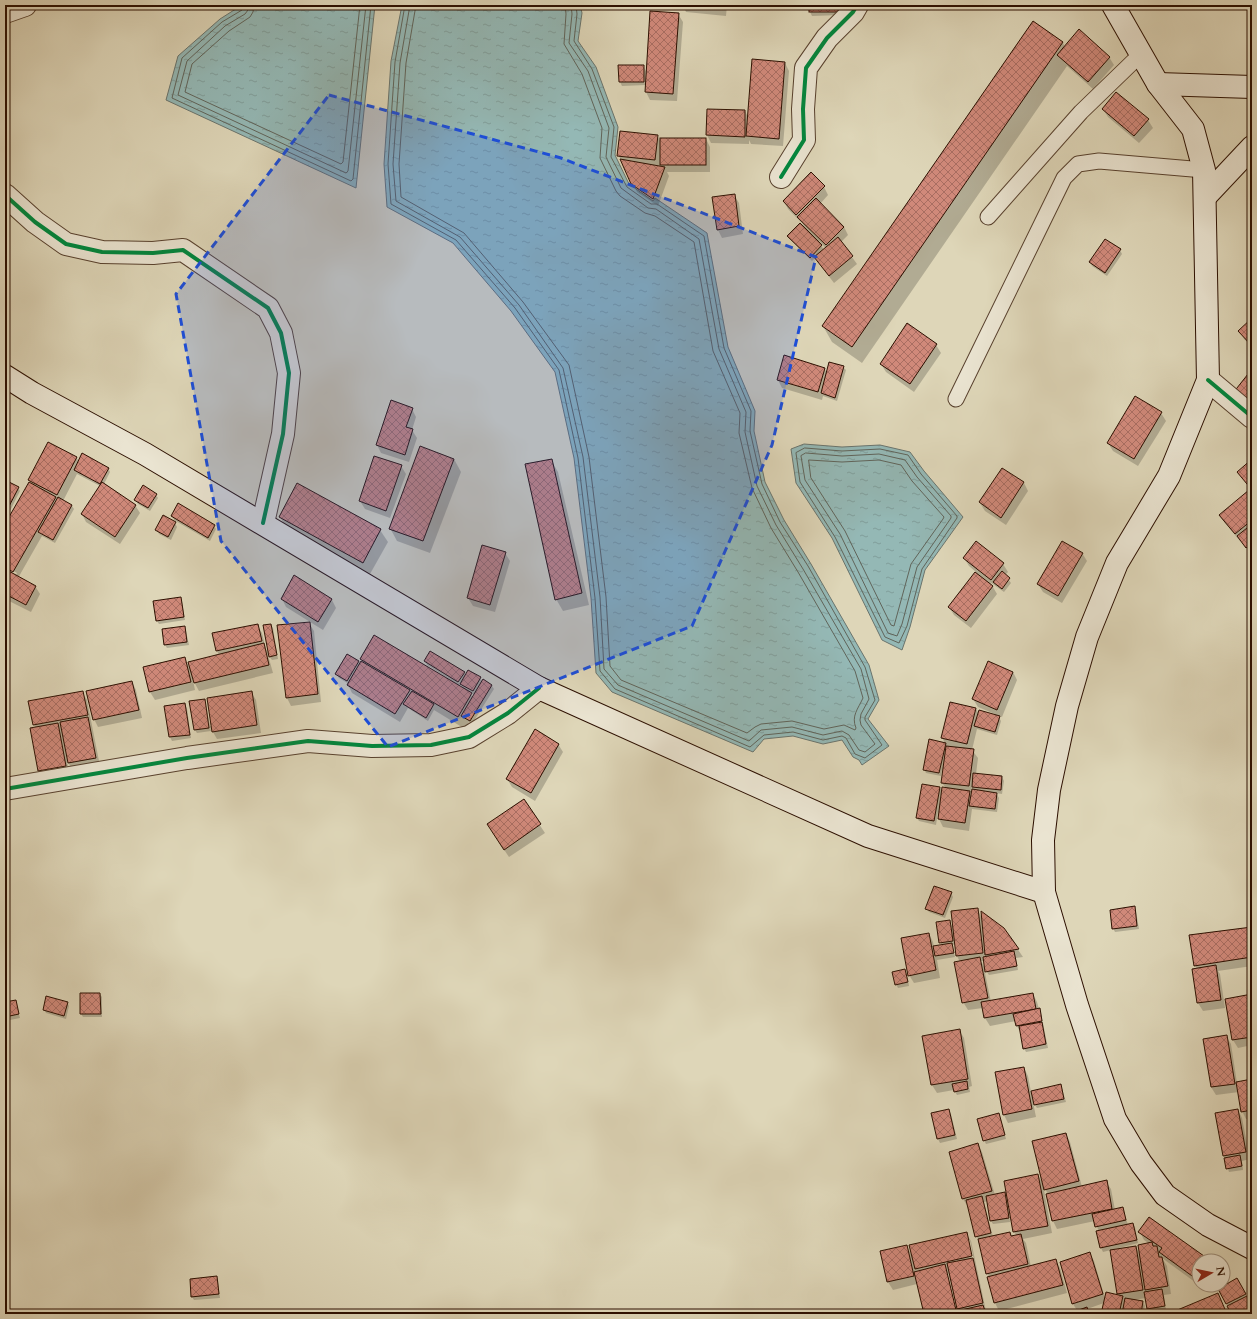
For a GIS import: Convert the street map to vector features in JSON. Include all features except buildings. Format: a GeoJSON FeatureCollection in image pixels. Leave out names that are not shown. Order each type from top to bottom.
{"type":"FeatureCollection","features":[{"type":"Feature","properties":{"kind":"main road"},"geometry":{"type":"LineString","coordinates":[[5,12],[25,5]]}},
{"type":"Feature","properties":{"kind":"main road"},"geometry":{"type":"LineString","coordinates":[[781,177],[804,140],[803,109],[806,68],[827,38],[853,12],[857,5]]}},
{"type":"Feature","properties":{"kind":"main road"},"geometry":{"type":"LineString","coordinates":[[1113,5],[1158,84],[1193,129],[1204,170],[1208,380],[1169,476],[1117,563],[1087,637],[1067,706],[1049,790],[1043,840],[1044,892],[1077,1005],[1116,1120],[1141,1164],[1165,1195],[1208,1226],[1252,1248]]}},
{"type":"Feature","properties":{"kind":"main road"},"geometry":{"type":"LineString","coordinates":[[1158,84],[1252,88]]}},
{"type":"Feature","properties":{"kind":"main road"},"geometry":{"type":"LineString","coordinates":[[1205,197],[1252,148]]}},
{"type":"Feature","properties":{"kind":"main road"},"geometry":{"type":"LineString","coordinates":[[5,195],[35,222],[66,244],[102,252],[153,253],[183,250],[268,308],[281,333],[289,373],[283,434],[263,523]]}},
{"type":"Feature","properties":{"kind":"main road"},"geometry":{"type":"LineString","coordinates":[[5,376],[32,394],[145,454],[539,688],[868,836],[1044,892]]}},
{"type":"Feature","properties":{"kind":"main road"},"geometry":{"type":"LineString","coordinates":[[1208,380],[1252,417]]}},
{"type":"Feature","properties":{"kind":"main road"},"geometry":{"type":"LineString","coordinates":[[5,789],[187,758],[308,741],[372,746],[431,745],[469,737],[508,714],[539,688]]}},
{"type":"Feature","properties":{"kind":"lane"},"geometry":{"type":"LineString","coordinates":[[988,217],[1081,112],[1141,54]]}},
{"type":"Feature","properties":{"kind":"lane"},"geometry":{"type":"LineString","coordinates":[[956,399],[1064,178],[1078,164],[1099,161],[1204,170]]}},
{"type":"Feature","properties":{"kind":"highlighted area"},"geometry":{"type":"Polygon","coordinates":[[[329,95],[561,158],[816,257],[772,445],[692,626],[388,747],[221,541],[176,294],[329,95]]]}},
{"type":"Feature","properties":{"kind":"water"},"geometry":{"type":"Polygon","coordinates":[[[242,5],[375,5],[356,188],[166,100],[178,56],[220,19],[242,5]]]}},
{"type":"Feature","properties":{"kind":"water"},"geometry":{"type":"Polygon","coordinates":[[[402,5],[580,5],[582,13],[578,41],[596,67],[618,127],[615,155],[629,184],[653,201],[655,198],[707,233],[728,347],[755,411],[754,431],[765,482],[784,520],[869,665],[879,700],[868,719],[889,746],[862,765],[859,760],[853,757],[842,740],[823,744],[793,736],[764,739],[753,752],[612,692],[596,673],[591,598],[574,458],[555,372],[511,311],[453,243],[387,207],[384,164],[391,61],[402,5]]]}},
{"type":"Feature","properties":{"kind":"water"},"geometry":{"type":"Polygon","coordinates":[[[804,444],[842,447],[880,445],[910,452],[963,517],[925,570],[910,627],[902,650],[882,640],[832,538],[796,483],[791,449],[804,444]]]}},
{"type":"Feature","properties":{"kind":"cycle path"},"geometry":{"type":"LineString","coordinates":[[781,177],[804,140],[803,109],[806,68],[827,38],[853,12],[857,5]]}},
{"type":"Feature","properties":{"kind":"cycle path"},"geometry":{"type":"LineString","coordinates":[[5,195],[35,222],[66,244],[102,252],[153,253],[183,250],[268,308],[281,333],[289,373],[283,434],[263,523]]}},
{"type":"Feature","properties":{"kind":"cycle path"},"geometry":{"type":"LineString","coordinates":[[1208,380],[1252,417]]}},
{"type":"Feature","properties":{"kind":"cycle path"},"geometry":{"type":"LineString","coordinates":[[5,789],[187,758],[308,741],[372,746],[431,745],[469,737],[508,713],[539,688]]}}]}
